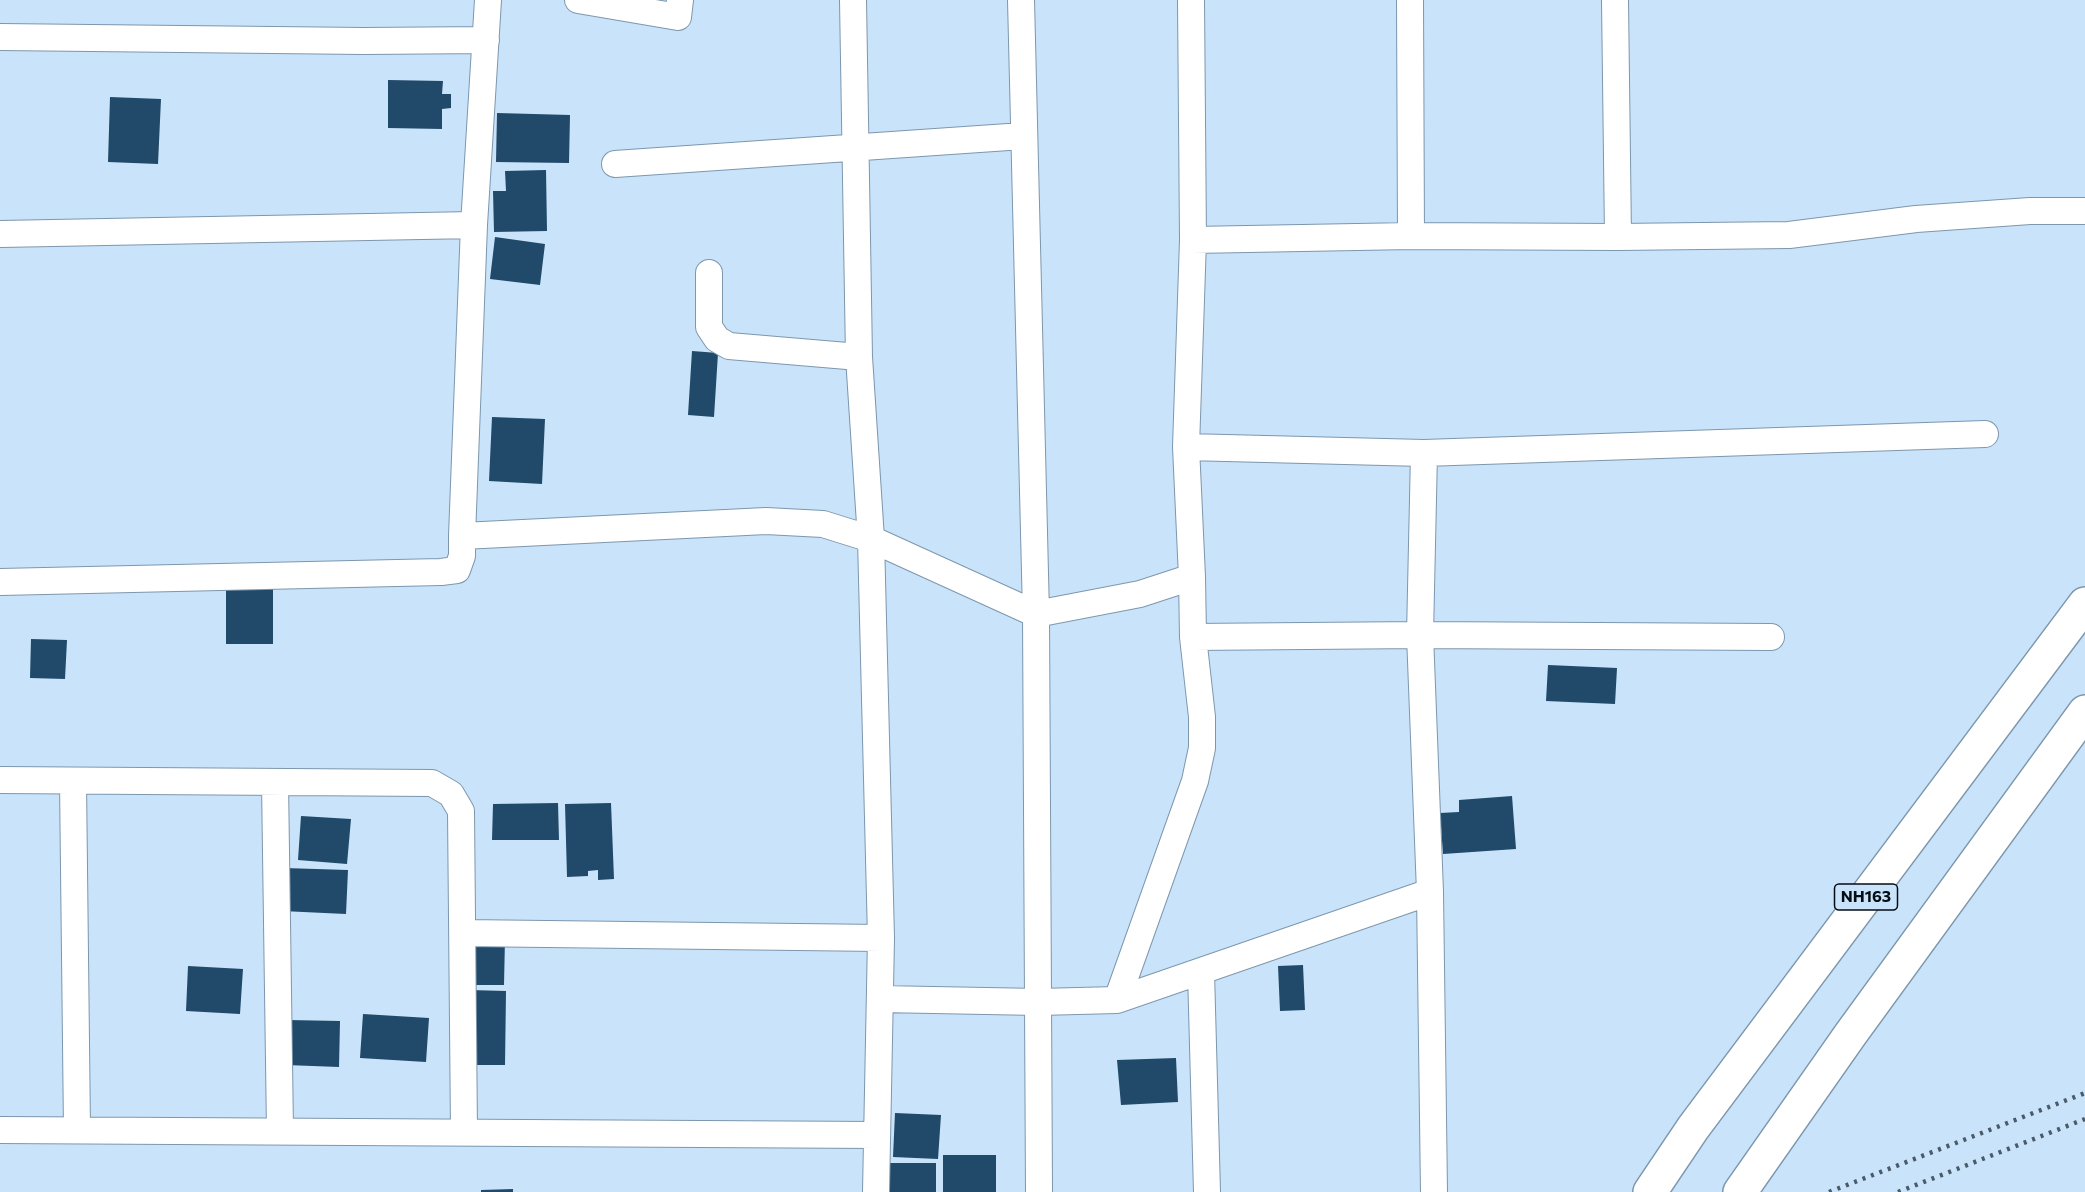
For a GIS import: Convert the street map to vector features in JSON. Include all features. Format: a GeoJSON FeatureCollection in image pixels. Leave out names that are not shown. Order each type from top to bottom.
{"type":"FeatureCollection","features":[{"type":"Feature","properties":{"kind":"highway","name":"NH163"},"geometry":{"type":"LineString","coordinates":[[1650,1192],[1693,1128],[2085,604]]}},
{"type":"Feature","properties":{"kind":"highway"},"geometry":{"type":"LineString","coordinates":[[1740,1192],[1857,1026],[2085,712]]}},
{"type":"Feature","properties":{"kind":"street"},"geometry":{"type":"LineString","coordinates":[[0,582],[457,570],[462,556],[474,225],[488,0]]}},
{"type":"Feature","properties":{"kind":"street"},"geometry":{"type":"LineString","coordinates":[[578,0],[678,17],[680,0]]}},
{"type":"Feature","properties":{"kind":"street"},"geometry":{"type":"LineString","coordinates":[[853,0],[859,357],[871,539],[881,938],[876,1192]]}},
{"type":"Feature","properties":{"kind":"street"},"geometry":{"type":"LineString","coordinates":[[1021,0],[1035,614],[1039,1192]]}},
{"type":"Feature","properties":{"kind":"street"},"geometry":{"type":"LineString","coordinates":[[1117,1000],[1195,782],[1202,748],[1202,717],[1192,637],[1192,577],[1186,447],[1193,240],[1191,0]]}},
{"type":"Feature","properties":{"kind":"street"},"geometry":{"type":"LineString","coordinates":[[1410,0],[1411,236]]}},
{"type":"Feature","properties":{"kind":"street"},"geometry":{"type":"LineString","coordinates":[[1615,0],[1617,237]]}},
{"type":"Feature","properties":{"kind":"street"},"geometry":{"type":"LineString","coordinates":[[0,37],[486,40]]}},
{"type":"Feature","properties":{"kind":"street"},"geometry":{"type":"LineString","coordinates":[[615,164],[1023,136]]}},
{"type":"Feature","properties":{"kind":"street"},"geometry":{"type":"LineString","coordinates":[[1193,240],[1411,236],[1789,235],[1916,219],[2030,211],[2085,211]]}},
{"type":"Feature","properties":{"kind":"street"},"geometry":{"type":"LineString","coordinates":[[0,234],[474,225]]}},
{"type":"Feature","properties":{"kind":"street"},"geometry":{"type":"LineString","coordinates":[[709,273],[709,327],[717,339],[729,346],[859,357]]}},
{"type":"Feature","properties":{"kind":"street"},"geometry":{"type":"LineString","coordinates":[[1186,447],[1424,453],[1985,434]]}},
{"type":"Feature","properties":{"kind":"street"},"geometry":{"type":"LineString","coordinates":[[1424,453],[1420,635],[1430,892],[1434,1192]]}},
{"type":"Feature","properties":{"kind":"street"},"geometry":{"type":"LineString","coordinates":[[462,536],[766,521],[823,524],[871,539],[1035,614],[1140,594],[1192,577]]}},
{"type":"Feature","properties":{"kind":"street"},"geometry":{"type":"LineString","coordinates":[[1192,637],[1420,635],[1771,637]]}},
{"type":"Feature","properties":{"kind":"street"},"geometry":{"type":"LineString","coordinates":[[0,780],[432,783],[451,794],[461,811],[464,1132]]}},
{"type":"Feature","properties":{"kind":"street"},"geometry":{"type":"LineString","coordinates":[[73,781],[77,1130]]}},
{"type":"Feature","properties":{"kind":"street"},"geometry":{"type":"LineString","coordinates":[[275,782],[280,1131]]}},
{"type":"Feature","properties":{"kind":"street"},"geometry":{"type":"LineString","coordinates":[[880,999],[1039,1002],[1117,1000],[1430,892]]}},
{"type":"Feature","properties":{"kind":"street"},"geometry":{"type":"LineString","coordinates":[[463,933],[881,938]]}},
{"type":"Feature","properties":{"kind":"street"},"geometry":{"type":"LineString","coordinates":[[1200,972],[1207,1192]]}},
{"type":"Feature","properties":{"kind":"street"},"geometry":{"type":"LineString","coordinates":[[0,1130],[877,1136]]}},
{"type":"Feature","properties":{"kind":"building"},"geometry":{"type":"Polygon","coordinates":[[[388,80],[443,81],[442,94],[451,94],[451,108],[442,109],[442,129],[388,128],[388,80]]]}},
{"type":"Feature","properties":{"kind":"building"},"geometry":{"type":"Polygon","coordinates":[[[110,97],[161,99],[158,164],[108,162],[110,97]]]}},
{"type":"Feature","properties":{"kind":"building"},"geometry":{"type":"Polygon","coordinates":[[[497,113],[570,115],[569,163],[496,162],[497,113]]]}},
{"type":"Feature","properties":{"kind":"building"},"geometry":{"type":"Polygon","coordinates":[[[546,170],[547,231],[494,232],[493,191],[506,191],[505,171],[546,170]]]}},
{"type":"Feature","properties":{"kind":"building"},"geometry":{"type":"Polygon","coordinates":[[[495,237],[545,244],[540,285],[490,279],[495,237]]]}},
{"type":"Feature","properties":{"kind":"building"},"geometry":{"type":"Polygon","coordinates":[[[692,351],[718,353],[714,417],[688,415],[692,351]]]}},
{"type":"Feature","properties":{"kind":"building"},"geometry":{"type":"Polygon","coordinates":[[[492,417],[545,419],[542,484],[489,481],[492,417]]]}},
{"type":"Feature","properties":{"kind":"building"},"geometry":{"type":"Polygon","coordinates":[[[226,581],[273,581],[273,644],[226,644],[226,581]]]}},
{"type":"Feature","properties":{"kind":"building"},"geometry":{"type":"Polygon","coordinates":[[[31,639],[67,640],[65,679],[30,678],[31,639]]]}},
{"type":"Feature","properties":{"kind":"building"},"geometry":{"type":"Polygon","coordinates":[[[1548,665],[1617,668],[1615,704],[1546,701],[1548,665]]]}},
{"type":"Feature","properties":{"kind":"building"},"geometry":{"type":"Polygon","coordinates":[[[1512,796],[1516,849],[1443,854],[1440,813],[1459,812],[1459,800],[1512,796]]]}},
{"type":"Feature","properties":{"kind":"building"},"geometry":{"type":"Polygon","coordinates":[[[558,803],[559,840],[492,840],[493,804],[558,803]]]}},
{"type":"Feature","properties":{"kind":"building"},"geometry":{"type":"Polygon","coordinates":[[[611,803],[614,879],[598,880],[598,870],[588,871],[588,876],[567,877],[565,804],[611,803]]]}},
{"type":"Feature","properties":{"kind":"building"},"geometry":{"type":"Polygon","coordinates":[[[301,816],[351,819],[347,864],[298,860],[301,816]]]}},
{"type":"Feature","properties":{"kind":"building"},"geometry":{"type":"Polygon","coordinates":[[[284,868],[348,870],[346,914],[282,911],[284,868]]]}},
{"type":"Feature","properties":{"kind":"building"},"geometry":{"type":"Polygon","coordinates":[[[474,938],[505,938],[504,985],[473,985],[474,938]]]}},
{"type":"Feature","properties":{"kind":"building"},"geometry":{"type":"Polygon","coordinates":[[[1303,965],[1305,1010],[1280,1011],[1278,966],[1303,965]]]}},
{"type":"Feature","properties":{"kind":"building"},"geometry":{"type":"Polygon","coordinates":[[[188,966],[243,969],[240,1014],[186,1011],[188,966]]]}},
{"type":"Feature","properties":{"kind":"building"},"geometry":{"type":"Polygon","coordinates":[[[469,990],[506,991],[505,1065],[468,1065],[469,990]]]}},
{"type":"Feature","properties":{"kind":"building"},"geometry":{"type":"Polygon","coordinates":[[[363,1014],[429,1018],[426,1062],[360,1058],[363,1014]]]}},
{"type":"Feature","properties":{"kind":"building"},"geometry":{"type":"Polygon","coordinates":[[[288,1020],[340,1021],[339,1067],[286,1065],[288,1020]]]}},
{"type":"Feature","properties":{"kind":"building"},"geometry":{"type":"Polygon","coordinates":[[[1176,1058],[1178,1102],[1121,1105],[1117,1060],[1176,1058]]]}},
{"type":"Feature","properties":{"kind":"building"},"geometry":{"type":"Polygon","coordinates":[[[895,1113],[941,1115],[938,1159],[893,1157],[895,1113]]]}},
{"type":"Feature","properties":{"kind":"building"},"geometry":{"type":"Polygon","coordinates":[[[943,1155],[996,1155],[996,1192],[943,1192],[943,1155]]]}},
{"type":"Feature","properties":{"kind":"building"},"geometry":{"type":"Polygon","coordinates":[[[886,1163],[936,1163],[936,1192],[886,1192],[886,1163]]]}},
{"type":"Feature","properties":{"kind":"building"},"geometry":{"type":"Polygon","coordinates":[[[513,1189],[513,1192],[481,1192],[481,1190],[513,1189]]]}},
{"type":"Feature","properties":{"kind":"railway"},"geometry":{"type":"LineString","coordinates":[[1829,1192],[2085,1093]]}},
{"type":"Feature","properties":{"kind":"railway"},"geometry":{"type":"LineString","coordinates":[[1898,1192],[2085,1119]]}}]}
